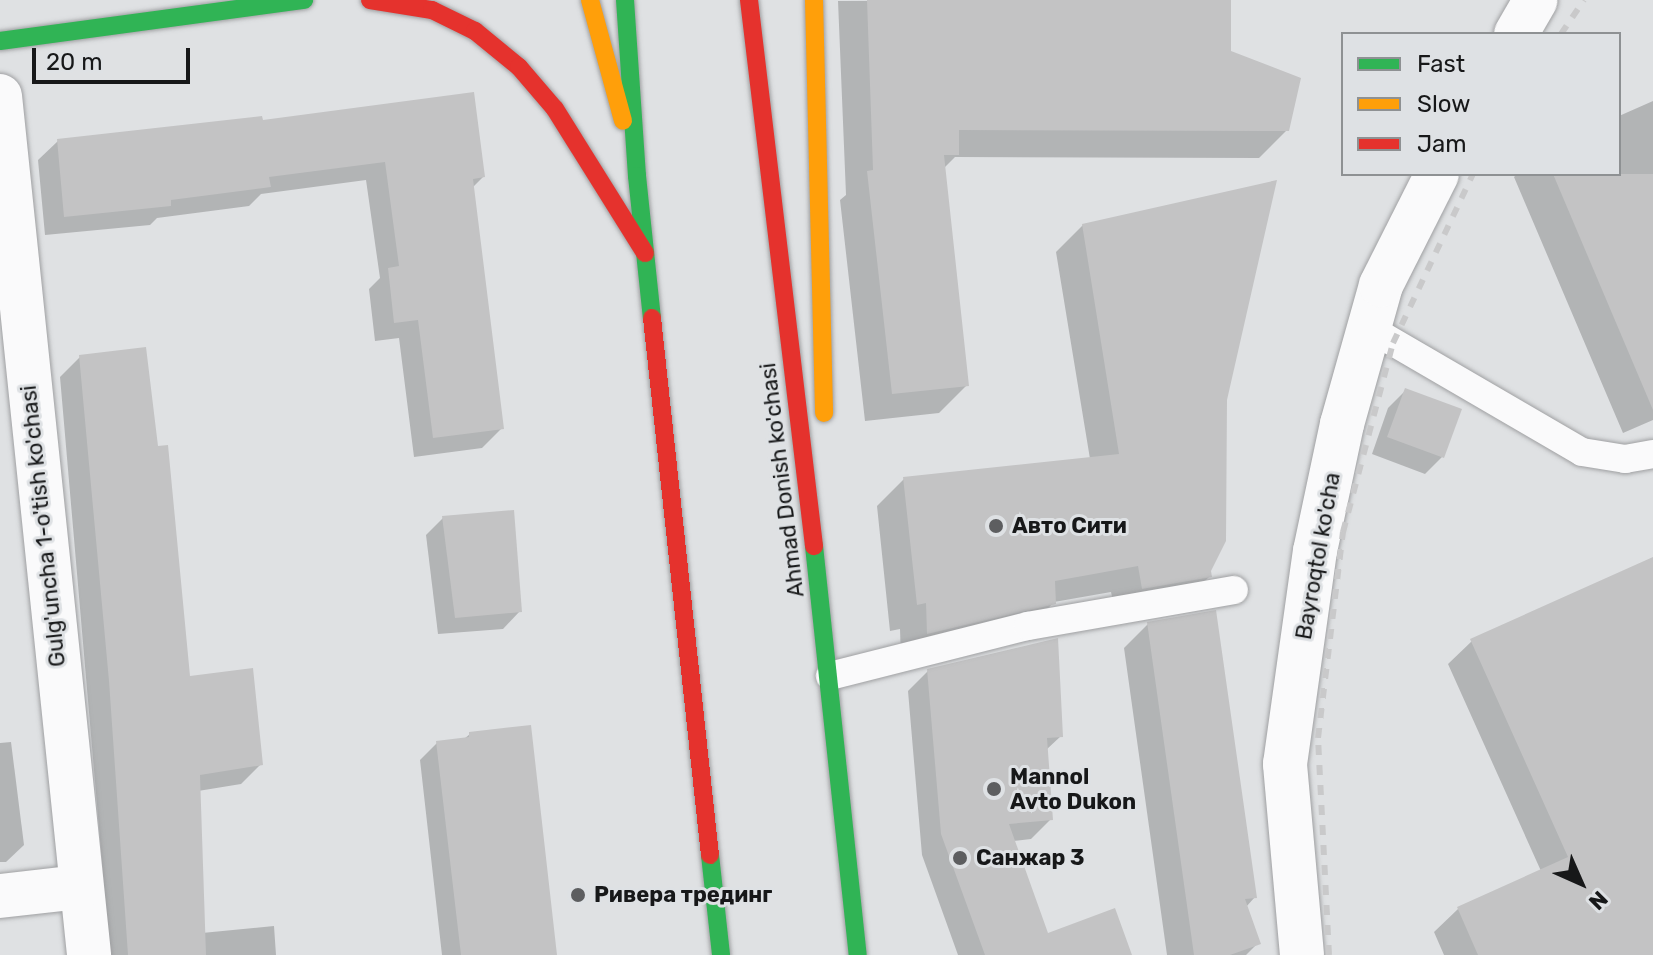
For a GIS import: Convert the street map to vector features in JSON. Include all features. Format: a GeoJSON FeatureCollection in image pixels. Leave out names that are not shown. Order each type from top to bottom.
{"type":"FeatureCollection","features":[{"type":"Feature","properties":{"kind":"main road"},"geometry":{"type":"LineString","coordinates":[[0,41],[304,0]]}},
{"type":"Feature","properties":{"kind":"main road"},"geometry":{"type":"LineString","coordinates":[[370,0],[432,10],[475,31],[519,67],[555,109],[645,253]]}},
{"type":"Feature","properties":{"kind":"main road"},"geometry":{"type":"LineString","coordinates":[[590,0],[637,176]]}},
{"type":"Feature","properties":{"kind":"main road"},"geometry":{"type":"LineString","coordinates":[[625,0],[637,176],[721,955]]}},
{"type":"Feature","properties":{"kind":"main road","name":"Ahmad Donish ko'chasi"},"geometry":{"type":"LineString","coordinates":[[749,0],[830,676],[858,955]]}},
{"type":"Feature","properties":{"kind":"main road"},"geometry":{"type":"LineString","coordinates":[[814,0],[825,440]]}},
{"type":"Feature","properties":{"kind":"main road"},"geometry":{"type":"LineString","coordinates":[[826,487],[830,676]]}},
{"type":"Feature","properties":{"kind":"street"},"geometry":{"type":"LineString","coordinates":[[1517,32],[1536,0]]}},
{"type":"Feature","properties":{"kind":"street","name":"Gulg'uncha 1-o'tish ko'chasi"},"geometry":{"type":"LineString","coordinates":[[0,96],[89,955]]}},
{"type":"Feature","properties":{"kind":"street","name":"Bayroqtol ko'cha"},"geometry":{"type":"LineString","coordinates":[[1302,955],[1285,764],[1315,551],[1342,424],[1381,285],[1436,176]]}},
{"type":"Feature","properties":{"kind":"street"},"geometry":{"type":"LineString","coordinates":[[0,896],[80,887]]}},
{"type":"Feature","properties":{"kind":"lane"},"geometry":{"type":"LineString","coordinates":[[1369,328],[1582,452],[1625,459],[1653,454]]}},
{"type":"Feature","properties":{"kind":"lane"},"geometry":{"type":"LineString","coordinates":[[830,676],[1028,626],[1234,590]]}},
{"type":"Feature","properties":{"kind":"building"},"geometry":{"type":"Polygon","coordinates":[[[867,0],[1231,0],[1231,51],[1301,78],[1289,131],[959,130],[959,155],[944,155],[969,386],[892,394],[867,171],[873,170],[867,0]]]}},
{"type":"Feature","properties":{"kind":"building"},"geometry":{"type":"Polygon","coordinates":[[[474,92],[485,177],[473,179],[504,429],[433,438],[418,320],[394,323],[388,268],[399,266],[385,162],[269,177],[271,187],[171,200],[171,206],[64,217],[57,139],[262,116],[263,120],[474,92]]]}},
{"type":"Feature","properties":{"kind":"building"},"geometry":{"type":"Polygon","coordinates":[[[1653,174],[1653,410],[1554,176],[1653,174]]]}},
{"type":"Feature","properties":{"kind":"building"},"geometry":{"type":"Polygon","coordinates":[[[1277,180],[1227,400],[1226,541],[1211,571],[1212,577],[1142,589],[1138,566],[1055,581],[1056,604],[927,634],[926,603],[917,605],[903,477],[1119,454],[1082,224],[1277,180]]]}},
{"type":"Feature","properties":{"kind":"building"},"geometry":{"type":"Polygon","coordinates":[[[146,347],[158,446],[168,445],[190,676],[253,668],[263,765],[200,775],[206,955],[128,955],[109,681],[79,355],[146,347]]]}},
{"type":"Feature","properties":{"kind":"building"},"geometry":{"type":"Polygon","coordinates":[[[1405,388],[1462,409],[1444,458],[1387,437],[1405,388]]]}},
{"type":"Feature","properties":{"kind":"building"},"geometry":{"type":"Polygon","coordinates":[[[514,510],[522,612],[455,618],[442,516],[514,510]]]}},
{"type":"Feature","properties":{"kind":"building"},"geometry":{"type":"Polygon","coordinates":[[[1653,557],[1653,955],[1478,955],[1457,907],[1568,857],[1470,639],[1653,557]]]}},
{"type":"Feature","properties":{"kind":"building"},"geometry":{"type":"Polygon","coordinates":[[[1216,610],[1257,898],[1245,899],[1261,944],[1230,955],[1194,955],[1147,622],[1216,610]]]}},
{"type":"Feature","properties":{"kind":"building"},"geometry":{"type":"Polygon","coordinates":[[[1058,638],[1063,737],[1047,738],[1053,820],[1009,824],[1048,933],[1115,908],[1132,955],[985,955],[941,834],[927,669],[1058,638]]]}},
{"type":"Feature","properties":{"kind":"building"},"geometry":{"type":"Polygon","coordinates":[[[531,725],[557,955],[461,955],[436,741],[469,737],[469,732],[531,725]]]}},
{"type":"Feature","properties":{"kind":"railway"},"geometry":{"type":"LineString","coordinates":[[1562,32],[1584,0]]}},
{"type":"Feature","properties":{"kind":"railway"},"geometry":{"type":"LineString","coordinates":[[1329,955],[1318,738],[1343,532],[1393,343],[1472,176]]}},
{"type":"Feature","properties":{"kind":"traffic: fast"},"geometry":{"type":"LineString","coordinates":[[0,41],[304,0]]}},
{"type":"Feature","properties":{"kind":"traffic: fast"},"geometry":{"type":"LineString","coordinates":[[625,0],[637,176],[652,318]]}},
{"type":"Feature","properties":{"kind":"traffic: fast"},"geometry":{"type":"LineString","coordinates":[[814,546],[858,955]]}},
{"type":"Feature","properties":{"kind":"traffic: fast"},"geometry":{"type":"LineString","coordinates":[[710,855],[721,955]]}},
{"type":"Feature","properties":{"kind":"traffic: slow"},"geometry":{"type":"LineString","coordinates":[[590,0],[623,121]]}},
{"type":"Feature","properties":{"kind":"traffic: slow"},"geometry":{"type":"LineString","coordinates":[[814,0],[824,413]]}},
{"type":"Feature","properties":{"kind":"traffic: jam"},"geometry":{"type":"LineString","coordinates":[[370,0],[432,10],[475,31],[519,67],[555,109],[645,253]]}},
{"type":"Feature","properties":{"kind":"traffic: jam"},"geometry":{"type":"LineString","coordinates":[[749,0],[814,546]]}},
{"type":"Feature","properties":{"kind":"traffic: jam"},"geometry":{"type":"LineString","coordinates":[[652,318],[710,855]]}},
{"type":"Feature","properties":{"kind":"place","name":"Авто Сити"},"geometry":{"type":"Point","coordinates":[996,526]}},
{"type":"Feature","properties":{"kind":"place","name":"Mannol Avto Dukon"},"geometry":{"type":"Point","coordinates":[994,789]}},
{"type":"Feature","properties":{"kind":"place","name":"Санжар 3"},"geometry":{"type":"Point","coordinates":[960,858]}},
{"type":"Feature","properties":{"kind":"place","name":"Ривера трединг"},"geometry":{"type":"Point","coordinates":[578,895]}}]}
